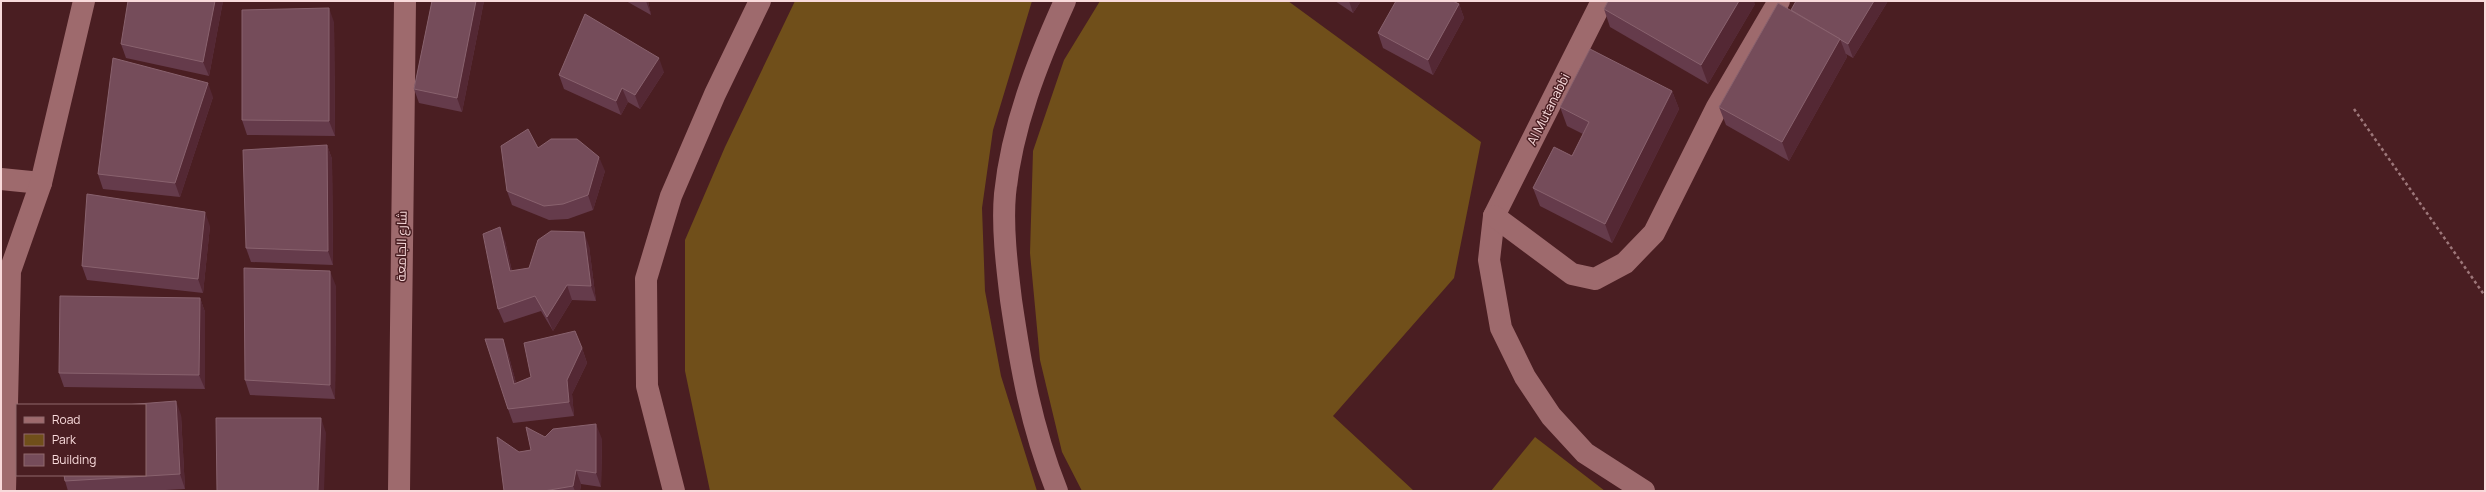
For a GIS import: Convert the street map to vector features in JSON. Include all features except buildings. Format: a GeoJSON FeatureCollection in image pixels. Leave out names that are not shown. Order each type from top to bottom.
{"type":"FeatureCollection","features":[{"type":"Feature","properties":{"kind":"street"},"geometry":{"type":"LineString","coordinates":[[5,491],[10,271],[41,183],[84,1]]}},
{"type":"Feature","properties":{"kind":"street","name":"شارع الجامعة"},"geometry":{"type":"LineString","coordinates":[[399,491],[405,1]]}},
{"type":"Feature","properties":{"kind":"street"},"geometry":{"type":"LineString","coordinates":[[674,491],[648,386],[646,279],[671,196],[715,94],[760,1]]}},
{"type":"Feature","properties":{"kind":"street"},"geometry":{"type":"LineString","coordinates":[[1057,491],[1040,449],[1020,368],[1007,267],[1005,195],[1015,136],[1036,66],[1065,1]]}},
{"type":"Feature","properties":{"kind":"street","name":"Al Mutanabbi"},"geometry":{"type":"LineString","coordinates":[[1494,216],[1602,1]]}},
{"type":"Feature","properties":{"kind":"street"},"geometry":{"type":"LineString","coordinates":[[1494,216],[1572,274],[1595,279],[1625,263],[1654,233],[1717,107],[1779,1]]}},
{"type":"Feature","properties":{"kind":"street"},"geometry":{"type":"LineString","coordinates":[[1,179],[41,183]]}},
{"type":"Feature","properties":{"kind":"street"},"geometry":{"type":"LineString","coordinates":[[1494,216],[1489,260],[1501,328],[1524,377],[1551,416],[1585,453],[1644,491]]}},
{"type":"Feature","properties":{"kind":"path"},"geometry":{"type":"LineString","coordinates":[[2354,109],[2485,296]]}},
{"type":"Feature","properties":{"kind":"green space"},"geometry":{"type":"Polygon","coordinates":[[[795,1],[1032,1],[993,130],[982,208],[985,291],[1001,376],[1037,491],[710,491],[685,371],[685,240],[725,147],[795,1]]]}},
{"type":"Feature","properties":{"kind":"green space"},"geometry":{"type":"Polygon","coordinates":[[[1100,1],[1288,1],[1481,142],[1454,278],[1333,416],[1414,491],[1082,491],[1062,452],[1040,360],[1030,253],[1033,151],[1064,60],[1100,1]]]}},
{"type":"Feature","properties":{"kind":"green space"},"geometry":{"type":"Polygon","coordinates":[[[1535,437],[1605,491],[1491,491],[1535,437]]]}}]}
